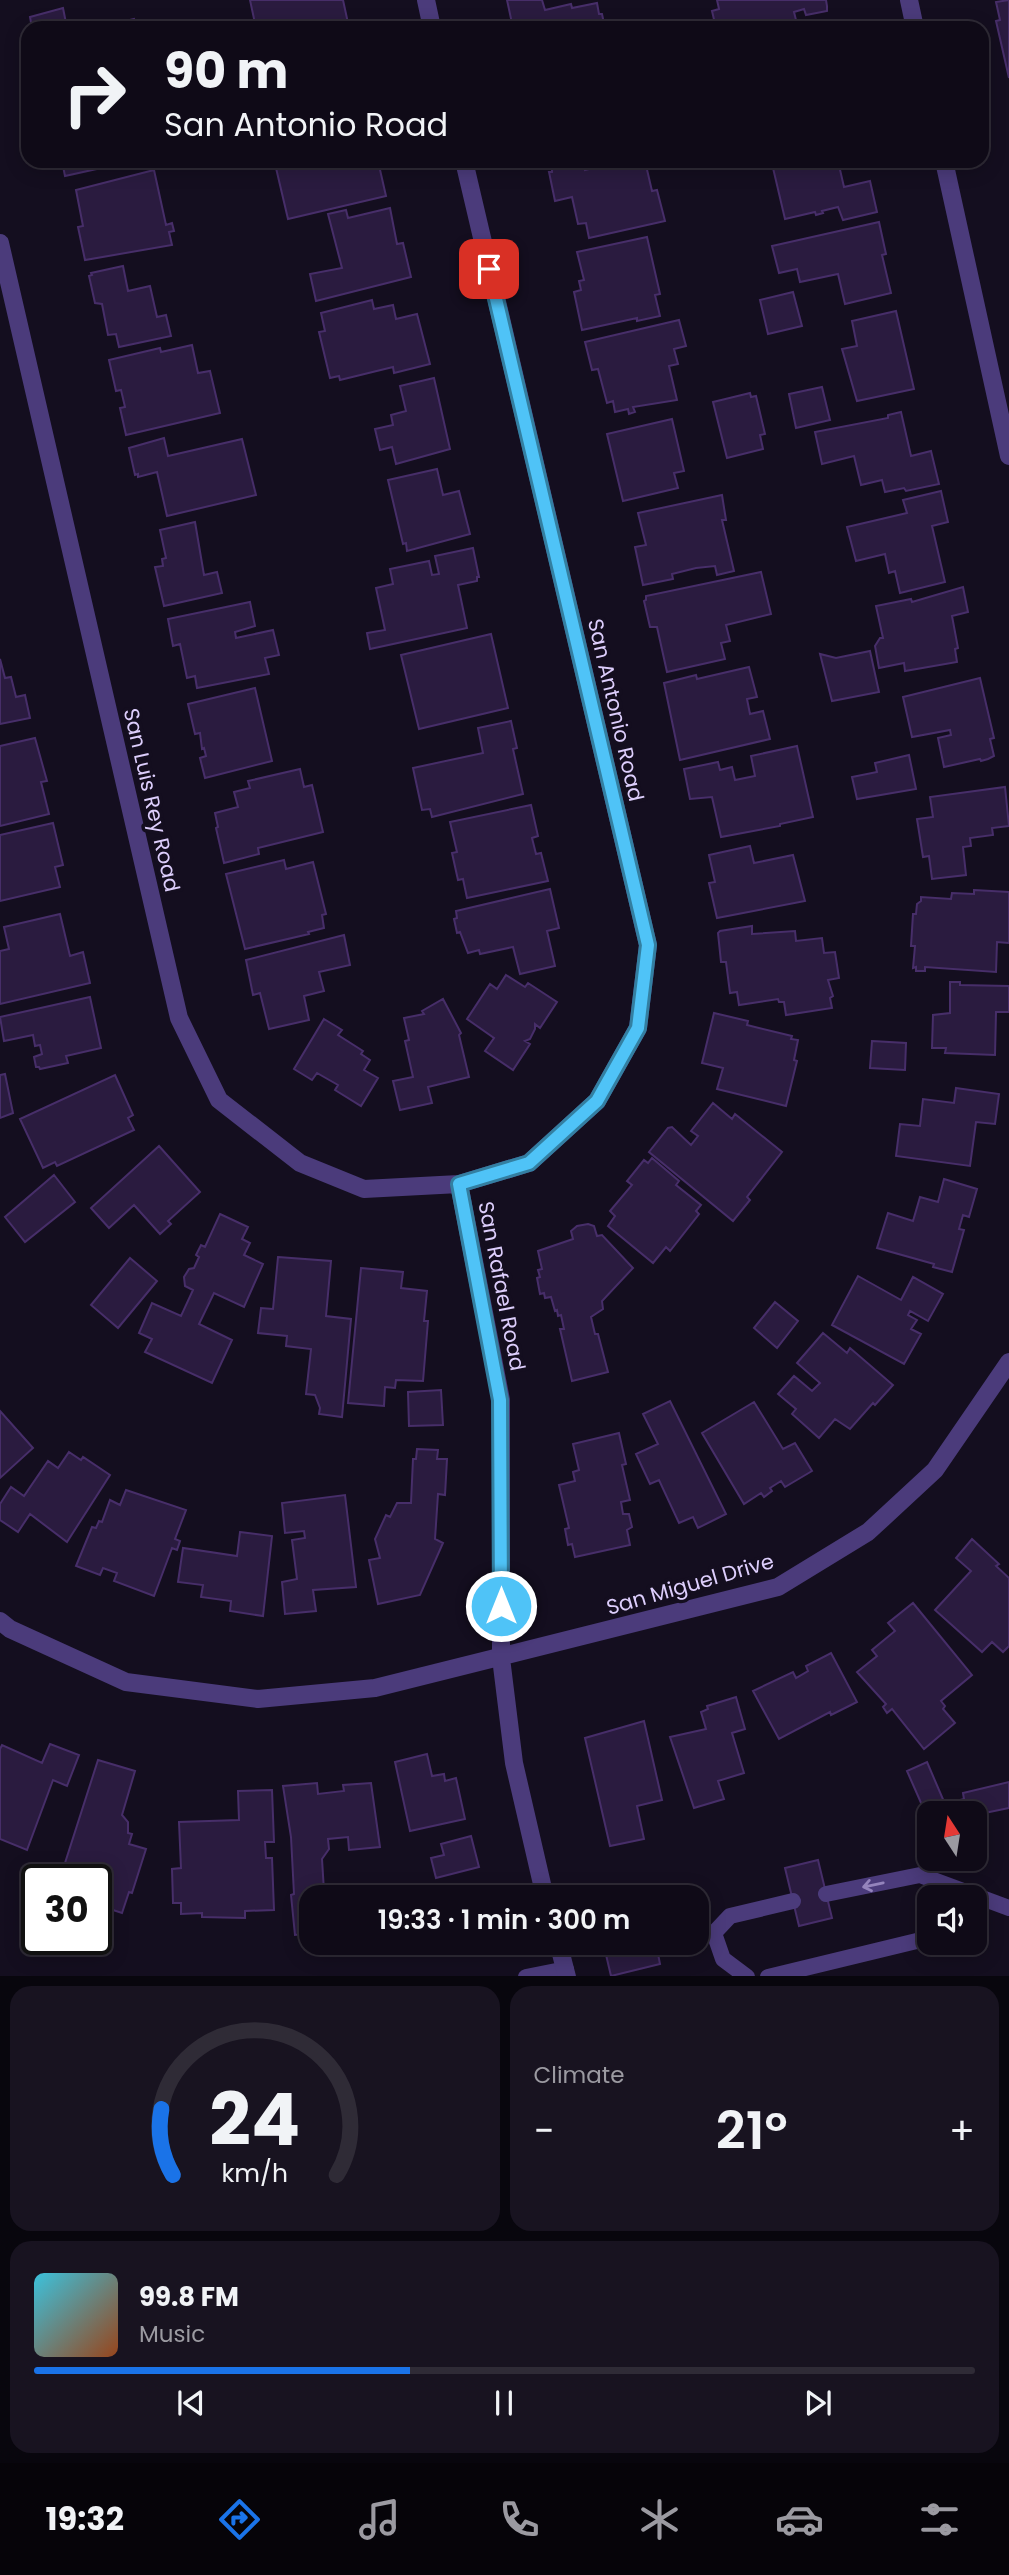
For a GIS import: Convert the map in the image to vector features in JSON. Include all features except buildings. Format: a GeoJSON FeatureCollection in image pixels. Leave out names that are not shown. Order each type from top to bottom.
{"type":"FeatureCollection","features":[{"type":"Feature","properties":{"kind":"street"},"geometry":{"type":"LineString","coordinates":[[426,0],[430,21]]}},
{"type":"Feature","properties":{"kind":"street"},"geometry":{"type":"LineString","coordinates":[[909,0],[914,21]]}},
{"type":"Feature","properties":{"kind":"street","name":"San Antonio Road"},"geometry":{"type":"LineString","coordinates":[[459,1184],[529,1163],[597,1101],[638,1028],[648,945],[466,168]]}},
{"type":"Feature","properties":{"kind":"street"},"geometry":{"type":"LineString","coordinates":[[946,168],[1009,456]]}},
{"type":"Feature","properties":{"kind":"street","name":"San Luis Rey Road"},"geometry":{"type":"LineString","coordinates":[[0,243],[180,1018],[219,1100],[300,1163],[364,1189],[459,1184]]}},
{"type":"Feature","properties":{"kind":"street","name":"San Rafael Road"},"geometry":{"type":"LineString","coordinates":[[459,1184],[500,1400],[501,1658],[514,1763],[542,1885]]}},
{"type":"Feature","properties":{"kind":"street","name":"San Miguel Drive"},"geometry":{"type":"LineString","coordinates":[[0,1621],[10,1629],[126,1682],[258,1699],[374,1688],[778,1587],[868,1532],[935,1470],[1009,1362]]}},
{"type":"Feature","properties":{"kind":"street"},"geometry":{"type":"LineString","coordinates":[[561,1955],[566,1973]]}},
{"type":"Feature","properties":{"kind":"lane"},"geometry":{"type":"LineString","coordinates":[[826,1894],[920,1875],[942,1885]]}},
{"type":"Feature","properties":{"kind":"lane"},"geometry":{"type":"LineString","coordinates":[[747,1976],[723,1959],[714,1933],[730,1916],[793,1901]]}},
{"type":"Feature","properties":{"kind":"lane"},"geometry":{"type":"LineString","coordinates":[[987,1902],[1009,1908]]}},
{"type":"Feature","properties":{"kind":"lane"},"geometry":{"type":"LineString","coordinates":[[768,1976],[917,1941]]}},
{"type":"Feature","properties":{"kind":"lane"},"geometry":{"type":"LineString","coordinates":[[526,1976],[566,1973]]}},
{"type":"Feature","properties":{"kind":"route"},"geometry":{"type":"LineString","coordinates":[[489,269],[648,945],[638,1028],[597,1101],[529,1163],[459,1184],[500,1400],[501,1606]]}}]}
